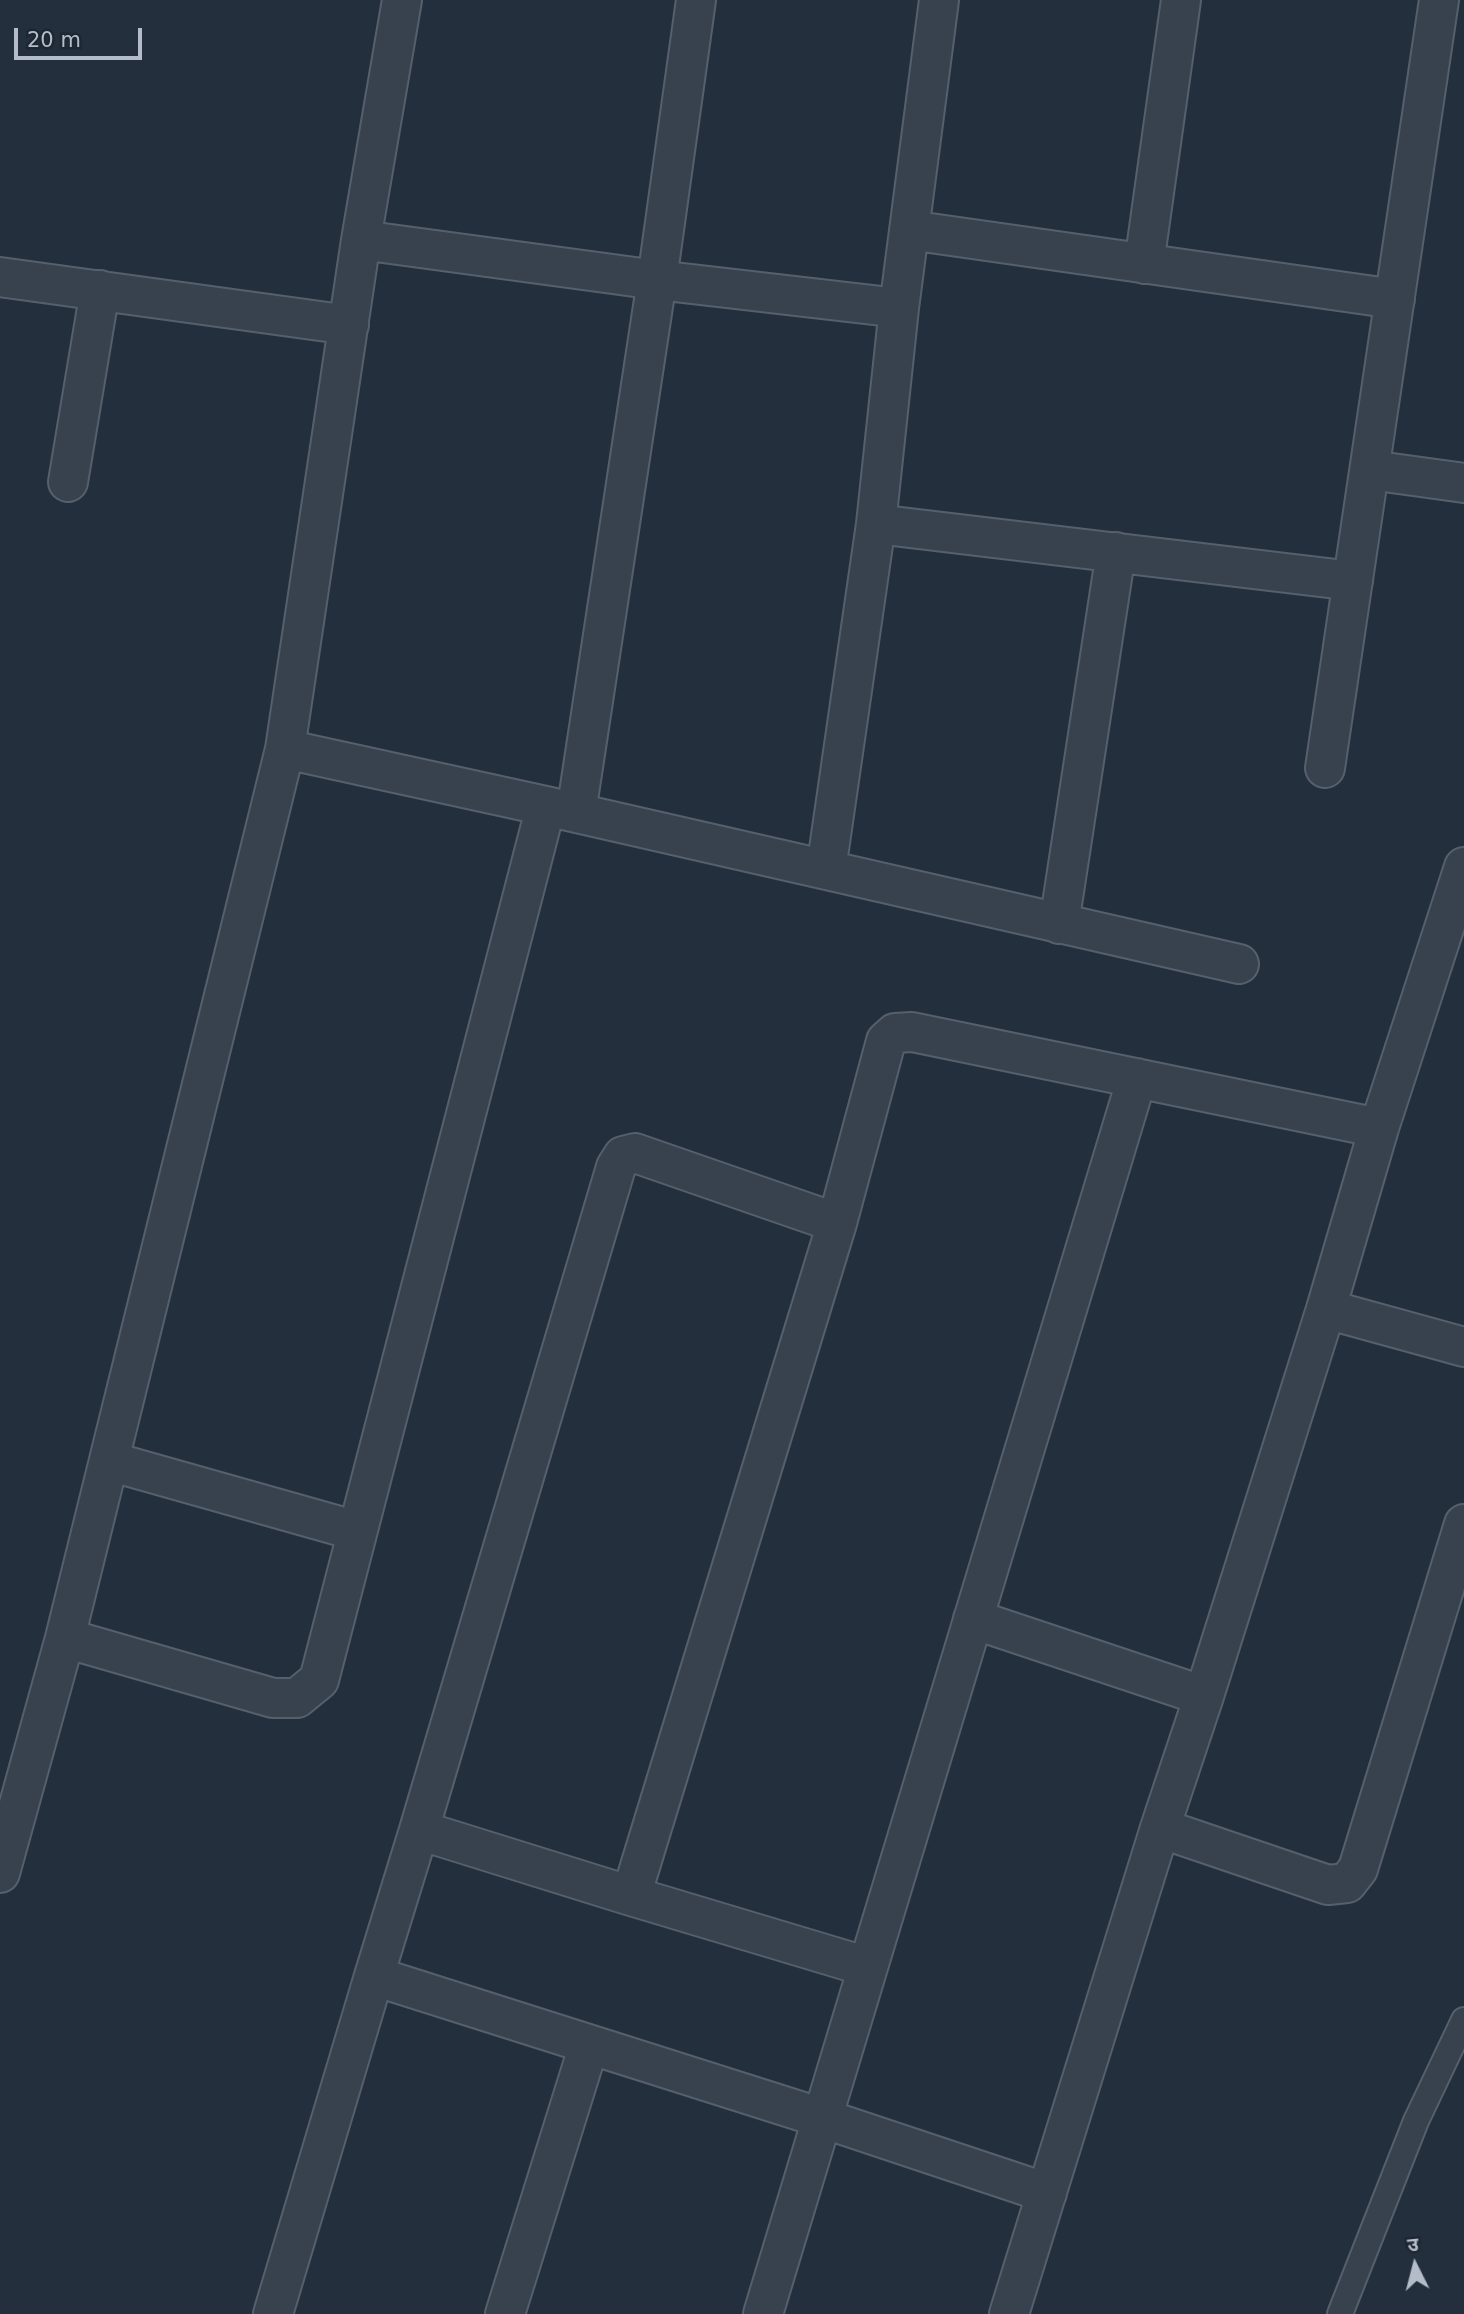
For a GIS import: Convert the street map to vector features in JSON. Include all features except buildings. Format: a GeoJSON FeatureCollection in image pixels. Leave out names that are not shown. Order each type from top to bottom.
{"type":"FeatureCollection","features":[{"type":"Feature","properties":{"kind":"street"},"geometry":{"type":"LineString","coordinates":[[0,1874],[65,1638],[285,749],[361,240],[401,0]]}},
{"type":"Feature","properties":{"kind":"street"},"geometry":{"type":"LineString","coordinates":[[65,1638],[273,1698],[297,1698],[319,1679],[358,1531],[561,810],[657,280],[696,0]]}},
{"type":"Feature","properties":{"kind":"street"},"geometry":{"type":"LineString","coordinates":[[826,870],[876,524],[899,308],[939,0]]}},
{"type":"Feature","properties":{"kind":"street"},"geometry":{"type":"LineString","coordinates":[[1144,264],[1181,0]]}},
{"type":"Feature","properties":{"kind":"street"},"geometry":{"type":"LineString","coordinates":[[1325,768],[1439,0]]}},
{"type":"Feature","properties":{"kind":"street"},"geometry":{"type":"LineString","coordinates":[[909,230],[1395,299]]}},
{"type":"Feature","properties":{"kind":"street"},"geometry":{"type":"LineString","coordinates":[[361,240],[657,280],[899,308]]}},
{"type":"Feature","properties":{"kind":"street"},"geometry":{"type":"LineString","coordinates":[[0,277],[349,325]]}},
{"type":"Feature","properties":{"kind":"street"},"geometry":{"type":"LineString","coordinates":[[68,482],[100,290]]}},
{"type":"Feature","properties":{"kind":"street"},"geometry":{"type":"LineString","coordinates":[[1370,470],[1464,483]]}},
{"type":"Feature","properties":{"kind":"street"},"geometry":{"type":"LineString","coordinates":[[876,524],[1353,581]]}},
{"type":"Feature","properties":{"kind":"street"},"geometry":{"type":"LineString","coordinates":[[1059,924],[1115,552]]}},
{"type":"Feature","properties":{"kind":"street"},"geometry":{"type":"LineString","coordinates":[[285,749],[1239,964]]}},
{"type":"Feature","properties":{"kind":"street"},"geometry":{"type":"LineString","coordinates":[[1009,2314],[1160,1828],[1326,1309],[1379,1128],[1464,867]]}},
{"type":"Feature","properties":{"kind":"street"},"geometry":{"type":"LineString","coordinates":[[631,1896],[837,1223],[886,1041],[895,1033],[912,1032],[1379,1128]]}},
{"type":"Feature","properties":{"kind":"street"},"geometry":{"type":"LineString","coordinates":[[763,2314],[1137,1078]]}},
{"type":"Feature","properties":{"kind":"street"},"geometry":{"type":"LineString","coordinates":[[274,2314],[616,1167],[623,1156],[635,1153],[837,1223]]}},
{"type":"Feature","properties":{"kind":"street"},"geometry":{"type":"LineString","coordinates":[[1326,1309],[1464,1347]]}},
{"type":"Feature","properties":{"kind":"street"},"geometry":{"type":"LineString","coordinates":[[108,1461],[358,1531]]}},
{"type":"Feature","properties":{"kind":"street"},"geometry":{"type":"LineString","coordinates":[[1160,1828],[1328,1885],[1347,1883],[1358,1869],[1464,1524]]}},
{"type":"Feature","properties":{"kind":"street"},"geometry":{"type":"LineString","coordinates":[[974,1619],[1204,1696]]}},
{"type":"Feature","properties":{"kind":"street"},"geometry":{"type":"LineString","coordinates":[[419,1830],[868,1967]]}},
{"type":"Feature","properties":{"kind":"street"},"geometry":{"type":"LineString","coordinates":[[373,1976],[822,2118],[1047,2193]]}},
{"type":"Feature","properties":{"kind":"street"},"geometry":{"type":"LineString","coordinates":[[505,2314],[589,2045]]}},
{"type":"Feature","properties":{"kind":"lane"},"geometry":{"type":"LineString","coordinates":[[1340,2314],[1416,2121],[1464,2020]]}}]}
